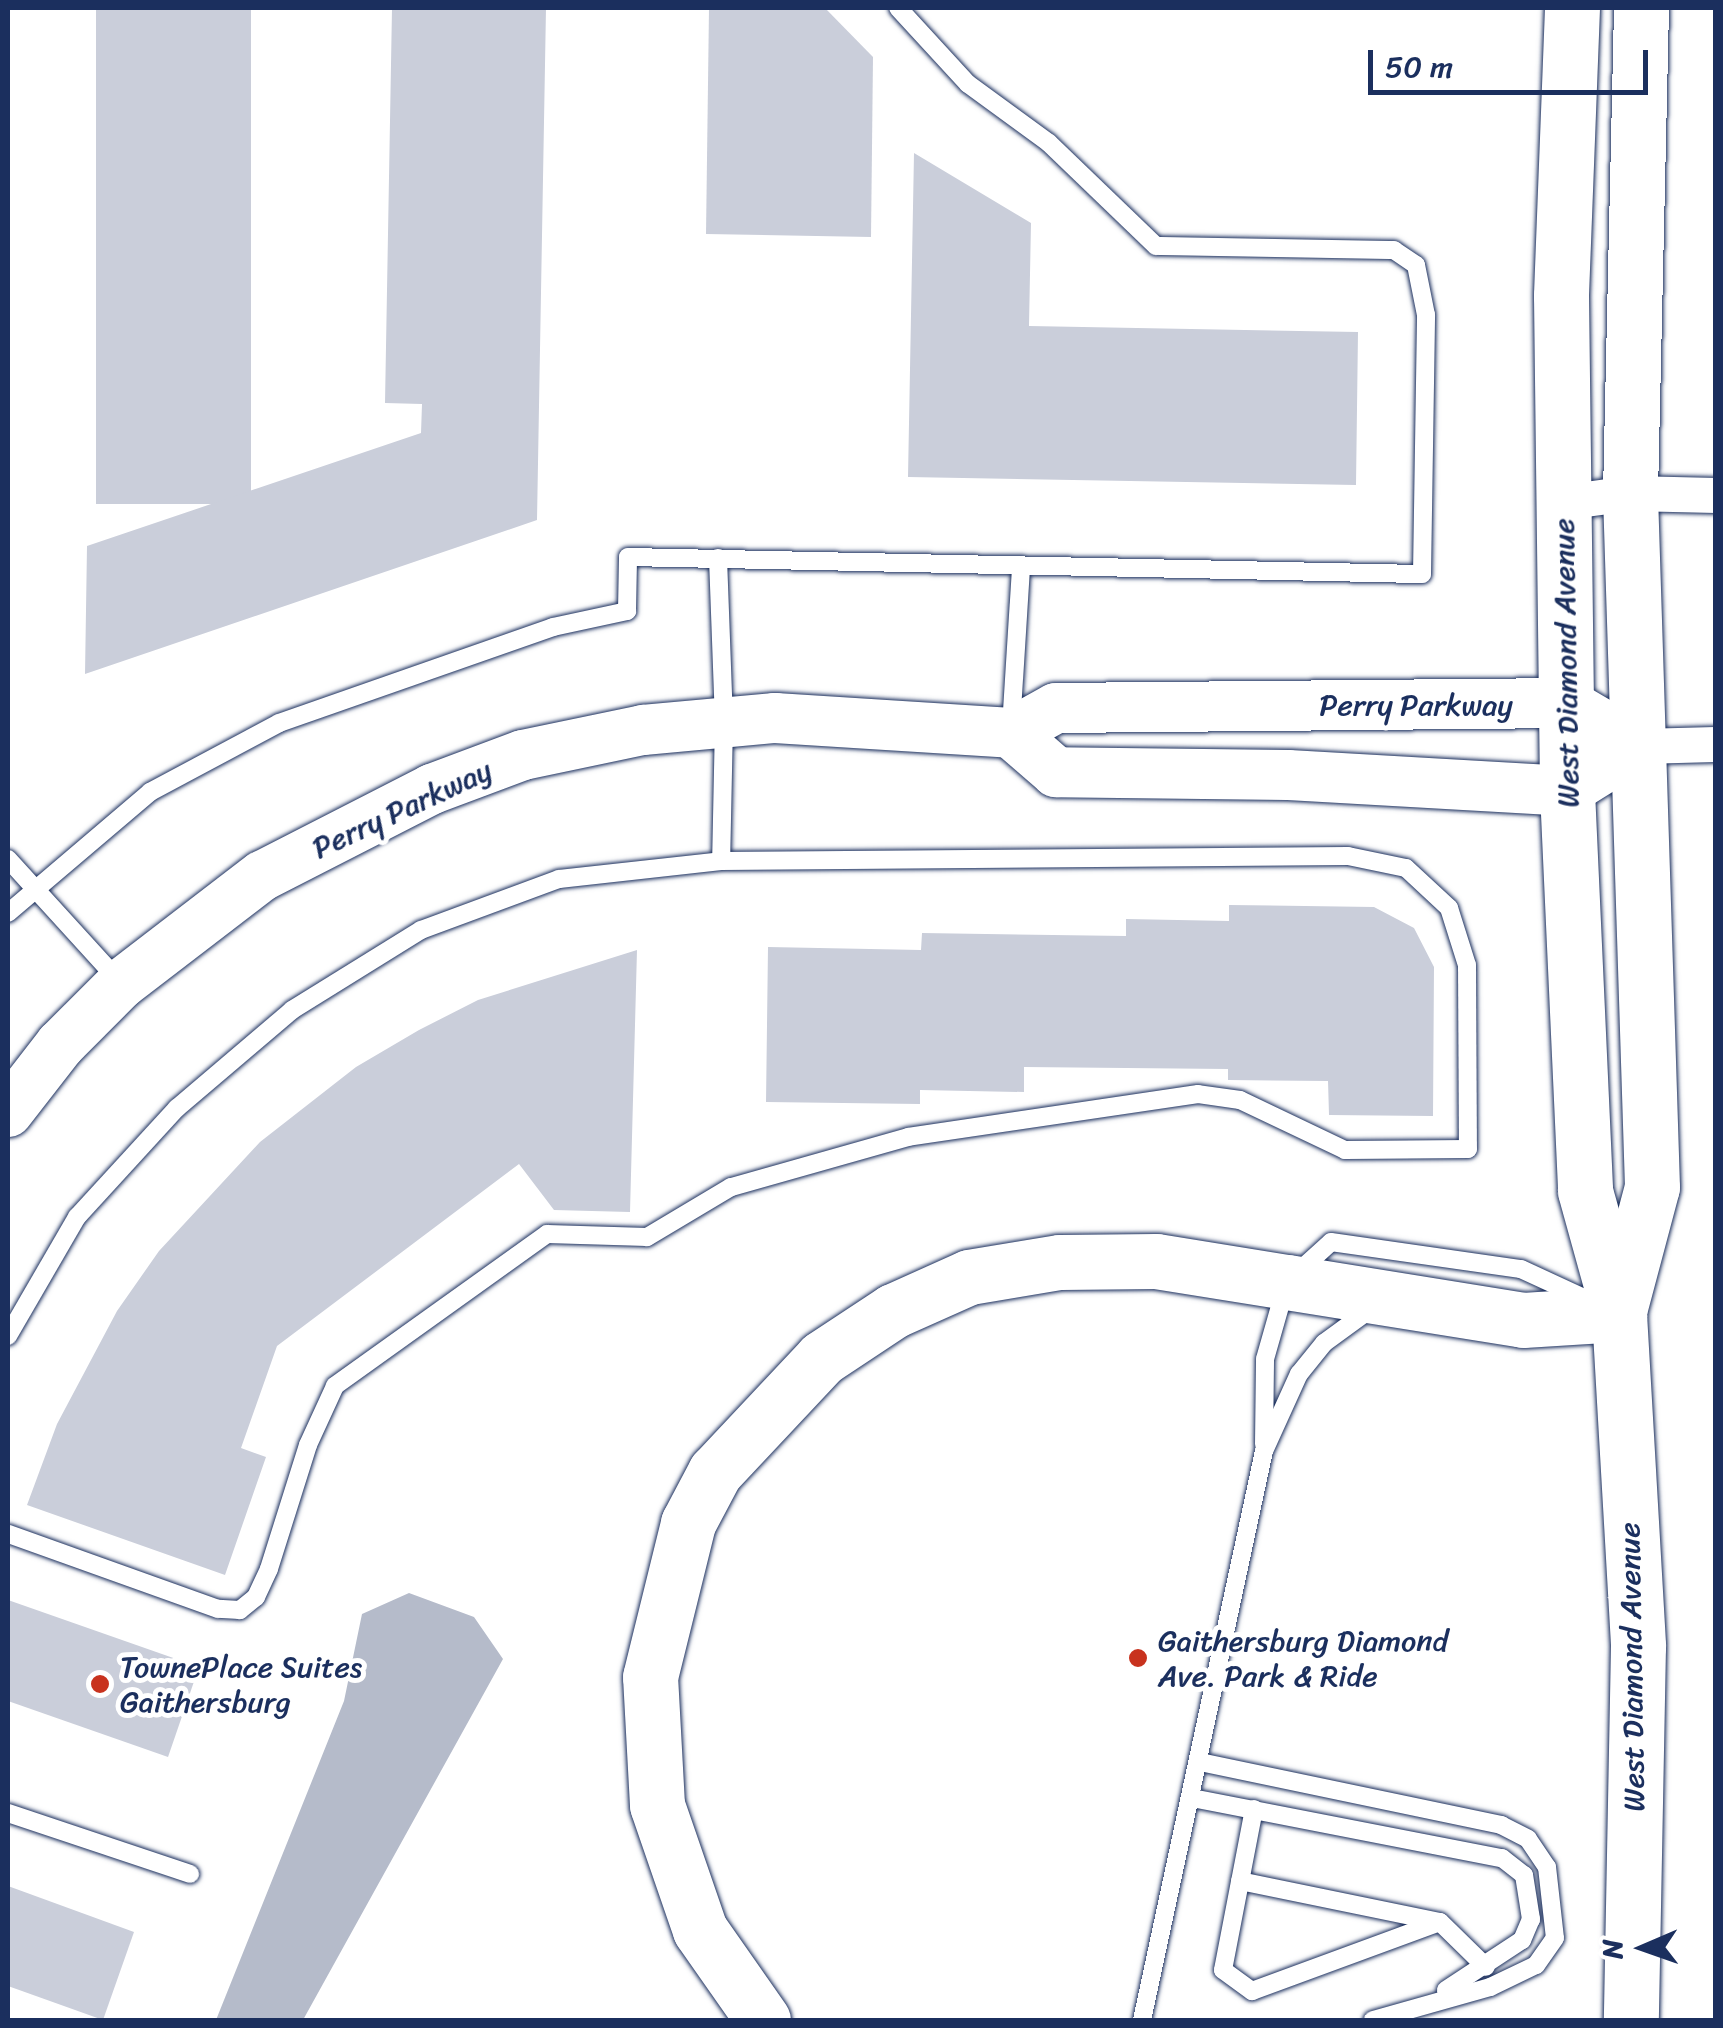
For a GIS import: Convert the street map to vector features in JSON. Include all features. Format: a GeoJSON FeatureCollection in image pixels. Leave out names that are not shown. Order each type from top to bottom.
{"type":"FeatureCollection","features":[{"type":"Feature","properties":{"kind":"main road","name":"West Diamond Avenue"},"geometry":{"type":"LineString","coordinates":[[1572,8],[1562,296],[1567,791],[1585,1190],[1619,1314],[1638,1646],[1631,2020]]}},
{"type":"Feature","properties":{"kind":"main road","name":"West Diamond Avenue"},"geometry":{"type":"LineString","coordinates":[[1619,1314],[1652,1187],[1630,493],[1640,8]]}},
{"type":"Feature","properties":{"kind":"main road"},"geometry":{"type":"LineString","coordinates":[[763,2020],[700,1930],[657,1805],[650,1677],[688,1523],[715,1472],[822,1358],[894,1311],[968,1277],[1060,1262],[1156,1260],[1523,1320],[1619,1314]]}},
{"type":"Feature","properties":{"kind":"street"},"geometry":{"type":"LineString","coordinates":[[1563,502],[1630,493],[1716,495]]}},
{"type":"Feature","properties":{"kind":"street"},"geometry":{"type":"LineString","coordinates":[[1566,703],[1639,746]]}},
{"type":"Feature","properties":{"kind":"street","name":"Perry Parkway"},"geometry":{"type":"LineString","coordinates":[[8,1112],[60,1045],[122,984],[262,876],[432,789],[522,755],[644,730],[775,718],[1011,733],[1056,708],[1566,703]]}},
{"type":"Feature","properties":{"kind":"street"},"geometry":{"type":"LineString","coordinates":[[1011,733],[1056,772],[1288,776],[1567,791],[1639,746],[1716,744]]}},
{"type":"Feature","properties":{"kind":"lane"},"geometry":{"type":"LineString","coordinates":[[8,913],[150,792],[279,723],[553,628],[628,611],[628,557],[1422,574],[1424,289],[1416,265],[1394,250],[1156,246],[1049,143],[968,84],[898,8]]}},
{"type":"Feature","properties":{"kind":"lane"},"geometry":{"type":"LineString","coordinates":[[718,558],[724,722],[721,861]]}},
{"type":"Feature","properties":{"kind":"lane"},"geometry":{"type":"LineString","coordinates":[[1011,733],[1021,567]]}},
{"type":"Feature","properties":{"kind":"lane"},"geometry":{"type":"LineString","coordinates":[[8,1336],[78,1217],[177,1108],[292,1010],[421,930],[558,879],[721,861],[1348,856],[1406,868],[1449,908],[1467,965],[1468,1149],[1346,1150],[1240,1100],[1198,1094],[908,1137],[731,1188],[648,1237],[547,1234],[336,1386],[308,1446],[269,1569],[256,1597],[240,1610],[218,1609],[8,1534]]}},
{"type":"Feature","properties":{"kind":"lane"},"geometry":{"type":"LineString","coordinates":[[8,859],[122,984]]}},
{"type":"Feature","properties":{"kind":"lane"},"geometry":{"type":"LineString","coordinates":[[1142,2020],[1264,1451],[1265,1359],[1287,1282],[1331,1242],[1521,1269],[1619,1314]]}},
{"type":"Feature","properties":{"kind":"lane"},"geometry":{"type":"LineString","coordinates":[[1264,1451],[1298,1374],[1324,1343],[1384,1299]]}},
{"type":"Feature","properties":{"kind":"lane"},"geometry":{"type":"LineString","coordinates":[[1200,1762],[1472,1818],[1528,1840],[1548,1867],[1555,1938],[1536,1965],[1490,1987],[1373,2020]]}},
{"type":"Feature","properties":{"kind":"lane"},"geometry":{"type":"LineString","coordinates":[[1192,1798],[1502,1858],[1524,1875],[1531,1919],[1522,1940],[1486,1967],[1419,2004]]}},
{"type":"Feature","properties":{"kind":"lane"},"geometry":{"type":"LineString","coordinates":[[1254,1809],[1223,1970],[1252,1991],[1440,1922]]}},
{"type":"Feature","properties":{"kind":"lane"},"geometry":{"type":"LineString","coordinates":[[8,1812],[190,1874]]}},
{"type":"Feature","properties":{"kind":"lane"},"geometry":{"type":"LineString","coordinates":[[1240,1882],[1440,1922],[1486,1967]]}},
{"type":"Feature","properties":{"kind":"water"},"geometry":{"type":"Polygon","coordinates":[[[409,1593],[474,1617],[503,1659],[303,2020],[216,2020],[344,1701],[362,1614],[409,1593]]]}},
{"type":"Feature","properties":{"kind":"building"},"geometry":{"type":"Polygon","coordinates":[[[96,8],[251,8],[251,504],[96,504],[96,8]]]}},
{"type":"Feature","properties":{"kind":"building"},"geometry":{"type":"Polygon","coordinates":[[[392,8],[546,8],[537,520],[85,674],[87,546],[421,433],[422,404],[385,403],[392,8]]]}},
{"type":"Feature","properties":{"kind":"building"},"geometry":{"type":"Polygon","coordinates":[[[709,8],[825,8],[873,57],[871,237],[706,234],[709,8]]]}},
{"type":"Feature","properties":{"kind":"building"},"geometry":{"type":"Polygon","coordinates":[[[914,153],[1031,223],[1029,326],[1358,332],[1356,485],[908,477],[914,153]]]}},
{"type":"Feature","properties":{"kind":"building"},"geometry":{"type":"Polygon","coordinates":[[[1229,905],[1374,907],[1414,928],[1434,967],[1433,1116],[1329,1115],[1328,1081],[1228,1080],[1228,1069],[1024,1067],[1024,1092],[920,1090],[920,1104],[766,1102],[768,947],[921,950],[922,933],[1126,936],[1126,919],[1229,921],[1229,905]]]}},
{"type":"Feature","properties":{"kind":"building"},"geometry":{"type":"Polygon","coordinates":[[[637,950],[630,1212],[554,1210],[519,1164],[277,1346],[241,1448],[266,1457],[225,1575],[27,1505],[57,1424],[117,1311],[159,1251],[260,1142],[356,1067],[419,1030],[478,1000],[637,950]]]}},
{"type":"Feature","properties":{"kind":"building","name":"TownePlace Suites Gaithersburg"},"geometry":{"type":"Polygon","coordinates":[[[8,1600],[199,1667],[168,1757],[8,1701],[8,1600]]]}},
{"type":"Feature","properties":{"kind":"building"},"geometry":{"type":"Polygon","coordinates":[[[8,1886],[134,1932],[103,2020],[8,1986],[8,1886]]]}},
{"type":"Feature","properties":{"kind":"place","name":"Gaithersburg Diamond Ave. Park & Ride"},"geometry":{"type":"Point","coordinates":[1138,1658]}},
{"type":"Feature","properties":{"kind":"place","name":"TownePlace Suites Gaithersburg"},"geometry":{"type":"Point","coordinates":[100,1684]}}]}
